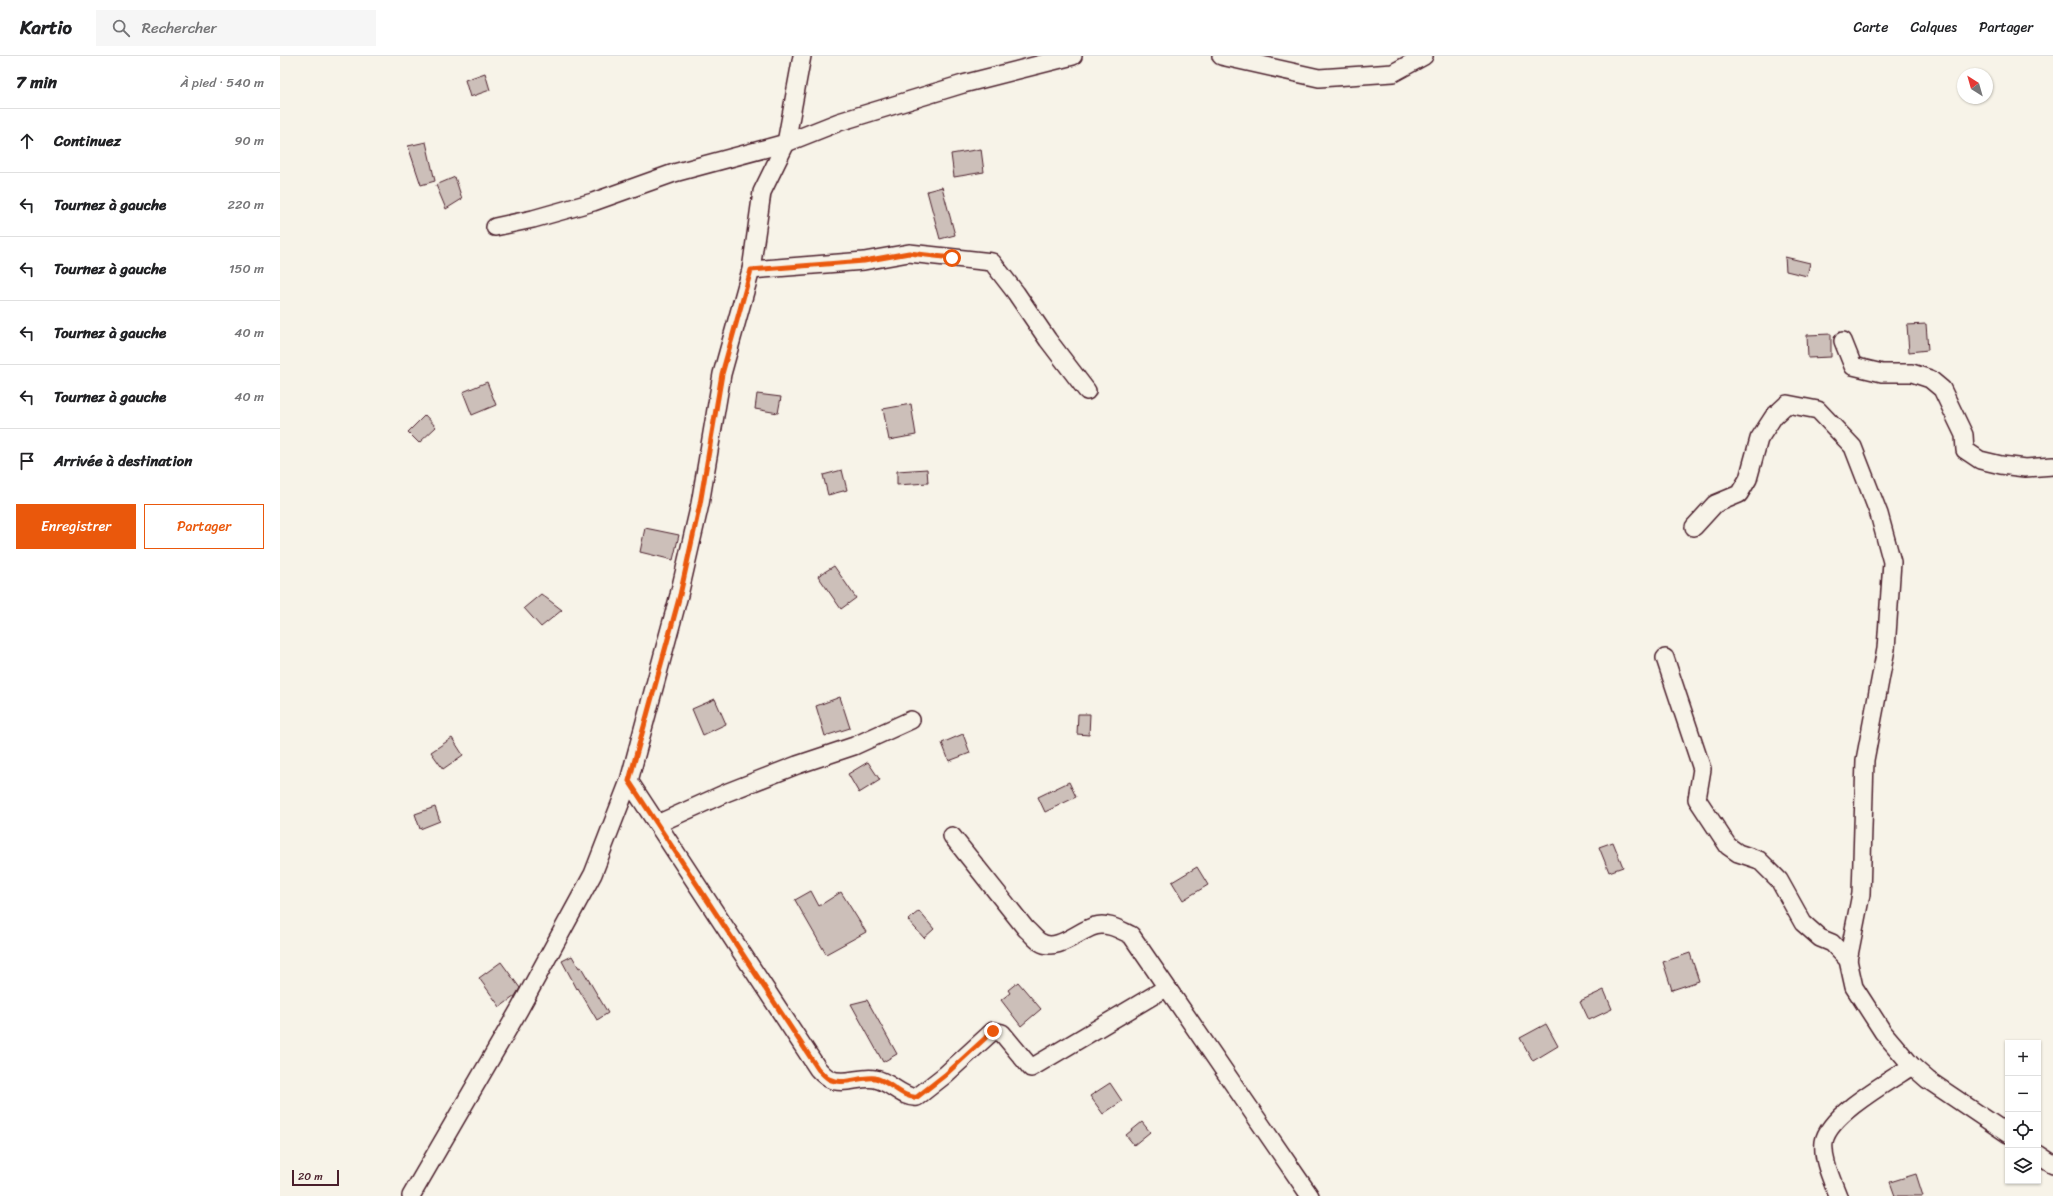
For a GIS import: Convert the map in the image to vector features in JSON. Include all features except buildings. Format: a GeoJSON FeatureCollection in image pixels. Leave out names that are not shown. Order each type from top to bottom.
{"type":"FeatureCollection","features":[{"type":"Feature","properties":{"kind":"street"},"geometry":{"type":"LineString","coordinates":[[411,1196],[519,1010],[593,874],[629,781],[680,595],[700,504],[722,374],[751,270],[762,192],[786,143],[802,56]]}},
{"type":"Feature","properties":{"kind":"street"},"geometry":{"type":"LineString","coordinates":[[495,227],[533,219],[593,202],[674,173],[786,143],[839,122],[963,84],[1073,56]]}},
{"type":"Feature","properties":{"kind":"street"},"geometry":{"type":"LineString","coordinates":[[1221,56],[1319,78],[1393,74],[1424,56]]}},
{"type":"Feature","properties":{"kind":"street"},"geometry":{"type":"LineString","coordinates":[[751,270],[864,261],[909,253],[992,262],[1087,391]]}},
{"type":"Feature","properties":{"kind":"street"},"geometry":{"type":"LineString","coordinates":[[1843,341],[1853,366],[1882,373],[1912,374],[1930,379],[1942,389],[1964,435],[1965,450],[1980,460],[2025,468],[2053,466]]}},
{"type":"Feature","properties":{"kind":"street"},"geometry":{"type":"LineString","coordinates":[[1694,527],[1715,504],[1739,494],[1748,479],[1759,439],[1774,416],[1787,404],[1818,410],[1853,447],[1879,514],[1892,562],[1886,649],[1865,760],[1861,894],[1848,960],[1854,987],[1883,1032],[1912,1066],[1928,1080],[2005,1132]]}},
{"type":"Feature","properties":{"kind":"street"},"geometry":{"type":"LineString","coordinates":[[1665,658],[1702,769],[1697,799],[1728,846],[1738,853],[1759,860],[1779,880],[1803,923],[1820,938],[1832,943],[1848,960]]}},
{"type":"Feature","properties":{"kind":"street"},"geometry":{"type":"LineString","coordinates":[[657,824],[734,790],[854,746],[911,720]]}},
{"type":"Feature","properties":{"kind":"street"},"geometry":{"type":"LineString","coordinates":[[629,781],[818,1069],[830,1080],[846,1081],[864,1077],[876,1079],[891,1084],[912,1098],[917,1097],[945,1075],[993,1031],[1002,1033],[1031,1068],[1166,988]]}},
{"type":"Feature","properties":{"kind":"street"},"geometry":{"type":"LineString","coordinates":[[952,836],[1026,929],[1041,943],[1052,945],[1096,925],[1112,926],[1131,935],[1310,1196]]}},
{"type":"Feature","properties":{"kind":"street"},"geometry":{"type":"LineString","coordinates":[[1838,1196],[1824,1157],[1824,1141],[1833,1124],[1854,1104],[1912,1066]]}},
{"type":"Feature","properties":{"kind":"street"},"geometry":{"type":"LineString","coordinates":[[2041,1156],[2053,1164]]}},
{"type":"Feature","properties":{"kind":"route"},"geometry":{"type":"LineString","coordinates":[[952,258],[909,253],[864,261],[751,270],[722,374],[700,504],[680,595],[648,707],[629,781],[818,1069],[830,1080],[846,1081],[864,1077],[876,1079],[891,1084],[912,1098],[917,1097],[945,1075],[993,1031]]}}]}
